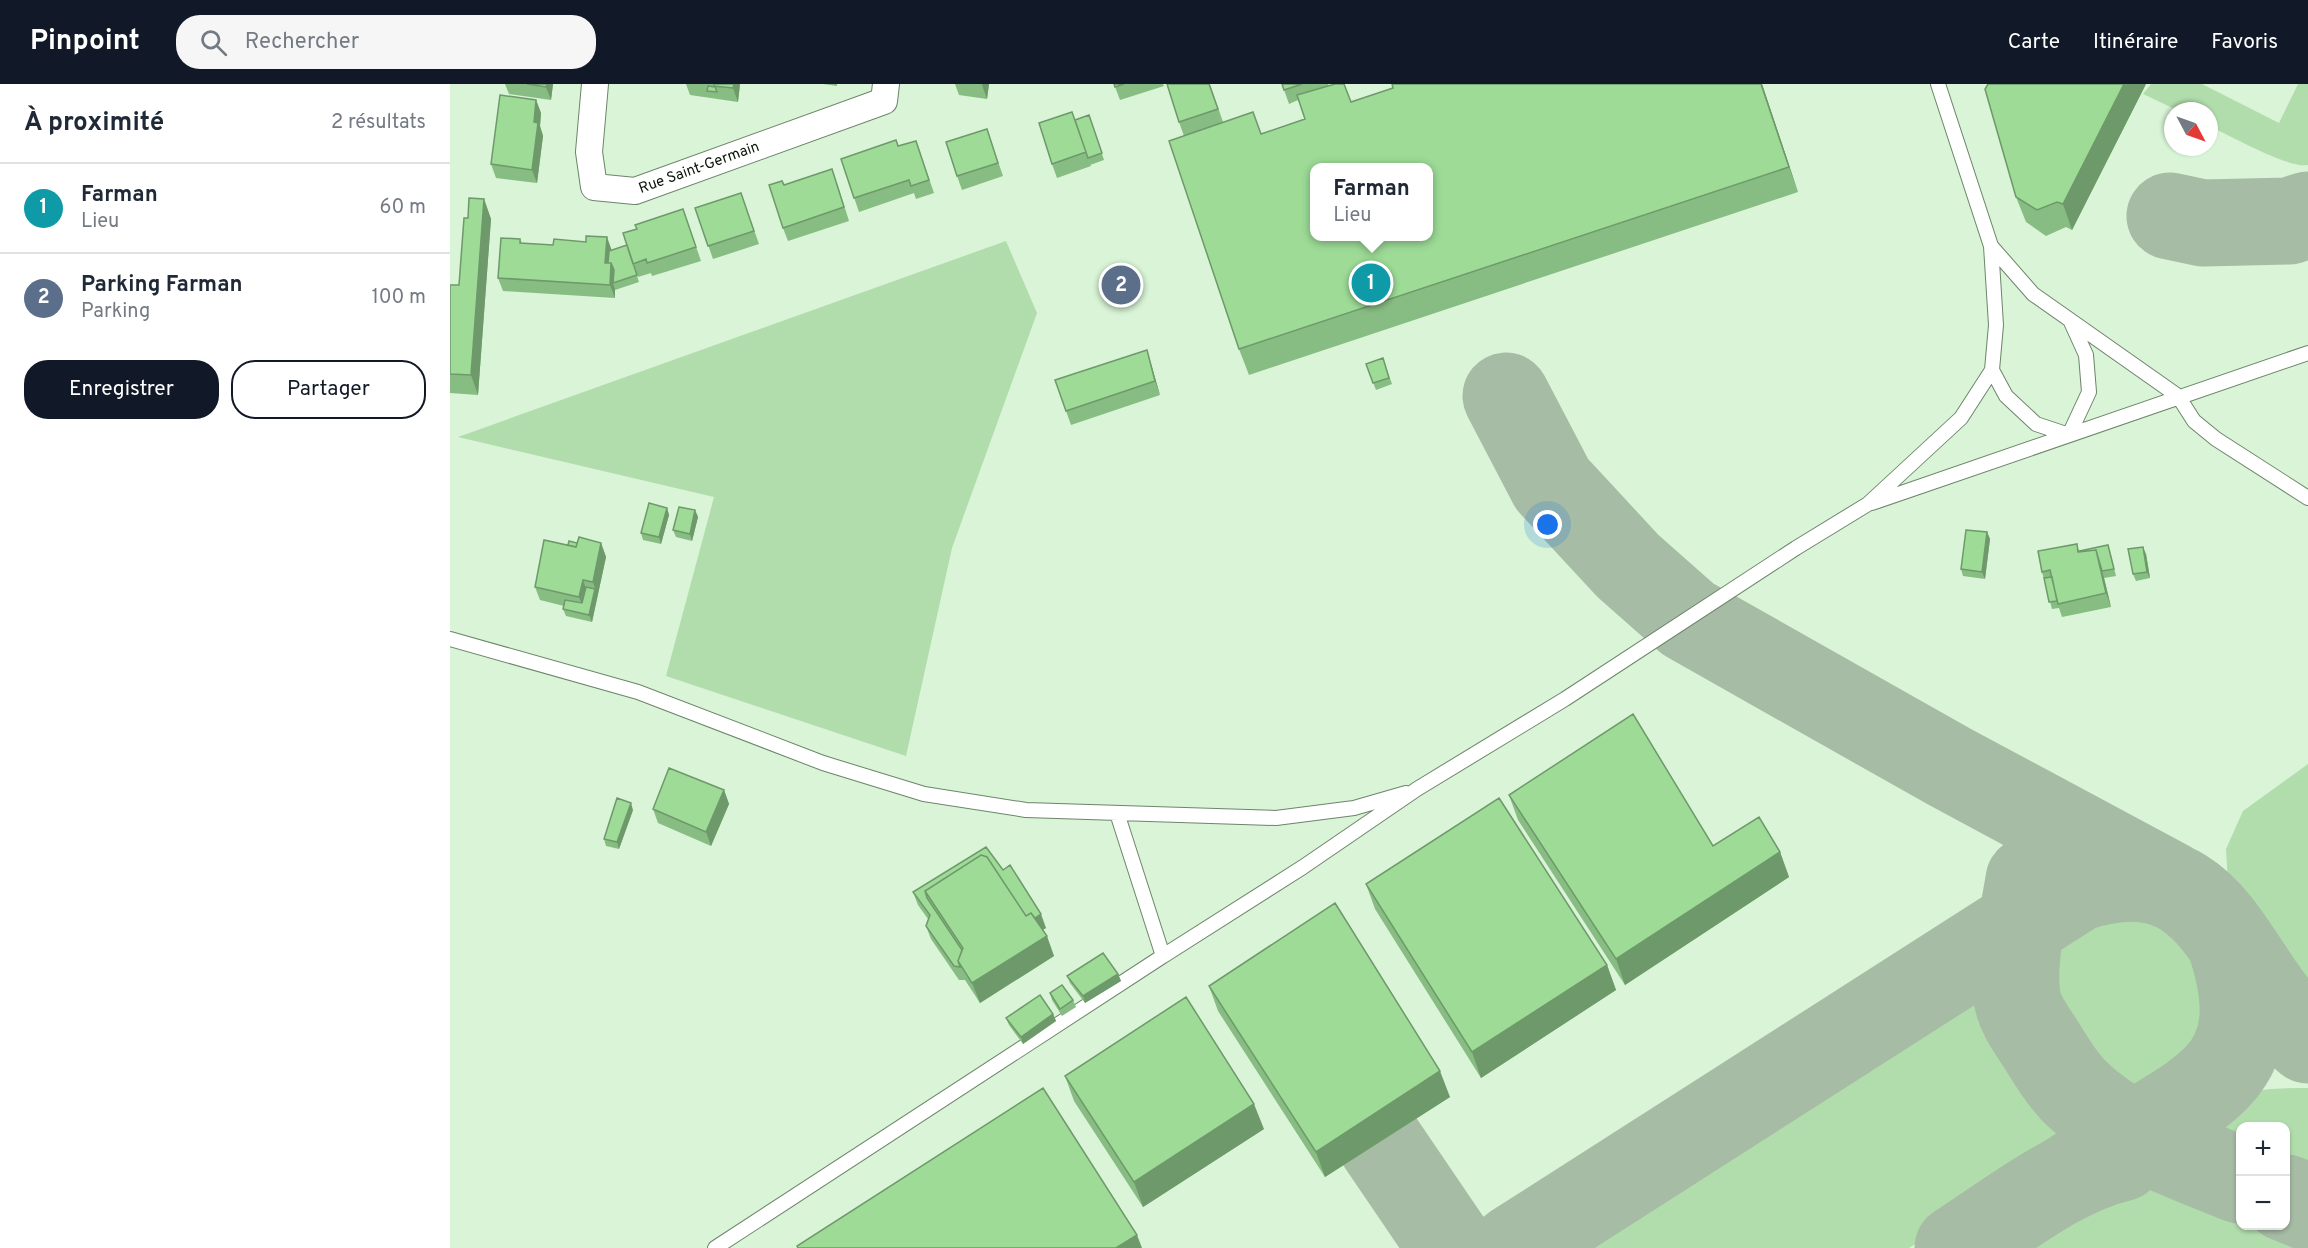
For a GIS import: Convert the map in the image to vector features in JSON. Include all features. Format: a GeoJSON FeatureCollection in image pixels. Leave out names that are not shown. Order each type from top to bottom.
{"type":"FeatureCollection","features":[{"type":"Feature","properties":{"kind":"street","name":"Rue Saint-Germain"},"geometry":{"type":"LineString","coordinates":[[595,84],[589,152],[594,187],[634,191],[884,101],[886,84]]}},
{"type":"Feature","properties":{"kind":"lane"},"geometry":{"type":"LineString","coordinates":[[715,1248],[1303,867],[1417,789],[1565,699],[1868,504],[1961,418],[1992,370],[1996,325],[1990,246],[1938,84]]}},
{"type":"Feature","properties":{"kind":"lane"},"geometry":{"type":"LineString","coordinates":[[1990,246],[2033,294],[2178,396],[2194,421],[2216,439],[2308,498]]}},
{"type":"Feature","properties":{"kind":"lane"},"geometry":{"type":"LineString","coordinates":[[2069,435],[2090,392],[2086,355],[2071,322]]}},
{"type":"Feature","properties":{"kind":"lane"},"geometry":{"type":"LineString","coordinates":[[1868,504],[2308,353]]}},
{"type":"Feature","properties":{"kind":"lane"},"geometry":{"type":"LineString","coordinates":[[1992,370],[2006,396],[2036,424],[2069,435]]}},
{"type":"Feature","properties":{"kind":"lane"},"geometry":{"type":"LineString","coordinates":[[450,639],[638,692],[823,763],[924,794],[1026,810],[1276,818],[1354,808],[1417,789]]}},
{"type":"Feature","properties":{"kind":"lane"},"geometry":{"type":"LineString","coordinates":[[1117,813],[1163,956]]}},
{"type":"Feature","properties":{"kind":"green space"},"geometry":{"type":"Polygon","coordinates":[[[2151,84],[2202,84],[2279,123],[2298,84],[2308,84],[2308,165],[2299,165],[2274,157],[2218,130],[2218,102],[2164,102],[2164,104],[2143,94],[2151,84]]]}},
{"type":"Feature","properties":{"kind":"green space"},"geometry":{"type":"Polygon","coordinates":[[[1006,241],[1037,313],[952,548],[906,756],[666,676],[714,497],[458,437],[1006,241]]]}},
{"type":"Feature","properties":{"kind":"green space"},"geometry":{"type":"Polygon","coordinates":[[[2308,764],[2308,995],[2295,988],[2267,957],[2246,925],[2228,881],[2226,849],[2243,811],[2308,764]]]}},
{"type":"Feature","properties":{"kind":"green space"},"geometry":{"type":"Polygon","coordinates":[[[2113,903],[2145,906],[2164,915],[2194,946],[2205,965],[2211,986],[2213,1008],[2210,1029],[2202,1048],[2181,1073],[2154,1089],[2139,1092],[2108,1089],[2083,1073],[2047,1018],[2037,992],[2037,957],[2045,936],[2052,927],[2073,914],[2113,903]]]}},
{"type":"Feature","properties":{"kind":"green space"},"geometry":{"type":"Polygon","coordinates":[[[1967,990],[1978,998],[2061,1132],[2060,1146],[2048,1159],[1909,1248],[1553,1248],[1953,991],[1967,990]]]}},
{"type":"Feature","properties":{"kind":"green space"},"geometry":{"type":"Polygon","coordinates":[[[2308,1088],[2308,1184],[2290,1177],[2290,1122],[2236,1122],[2236,1155],[2214,1143],[2209,1132],[2208,1115],[2219,1106],[2231,1099],[2255,1091],[2308,1088]]]}},
{"type":"Feature","properties":{"kind":"green space"},"geometry":{"type":"Polygon","coordinates":[[[2137,1178],[2173,1182],[2236,1207],[2236,1230],[2290,1229],[2308,1236],[2308,1248],[1999,1248],[2084,1194],[2137,1178]]]}},
{"type":"Feature","properties":{"kind":"building"},"geometry":{"type":"Polygon","coordinates":[[[527,84],[547,84],[546,87],[527,84]]]}},
{"type":"Feature","properties":{"kind":"building"},"geometry":{"type":"Polygon","coordinates":[[[714,84],[734,84],[733,88],[714,86],[714,84]]]}},
{"type":"Feature","properties":{"kind":"building"},"geometry":{"type":"Polygon","coordinates":[[[1167,84],[1209,84],[1218,109],[1179,122],[1167,84]]]}},
{"type":"Feature","properties":{"kind":"building"},"geometry":{"type":"Polygon","coordinates":[[[1282,84],[1302,84],[1284,90],[1282,84]]]}},
{"type":"Feature","properties":{"kind":"building"},"geometry":{"type":"Polygon","coordinates":[[[1335,84],[1344,84],[1351,102],[1393,88],[1392,84],[1761,84],[1789,167],[1239,349],[1169,141],[1253,112],[1261,134],[1305,119],[1297,95],[1335,84]]]}},
{"type":"Feature","properties":{"kind":"building"},"geometry":{"type":"Polygon","coordinates":[[[1988,84],[2124,84],[2063,204],[2057,202],[2037,210],[2016,197],[1985,89],[1988,84]]]}},
{"type":"Feature","properties":{"kind":"building"},"geometry":{"type":"Polygon","coordinates":[[[708,86],[715,87],[717,92],[707,91],[708,86]]]}},
{"type":"Feature","properties":{"kind":"building"},"geometry":{"type":"Polygon","coordinates":[[[500,95],[536,100],[534,122],[538,123],[532,170],[491,164],[500,95]]]}},
{"type":"Feature","properties":{"kind":"building"},"geometry":{"type":"Polygon","coordinates":[[[1072,112],[1086,152],[1052,164],[1039,123],[1072,112]]]}},
{"type":"Feature","properties":{"kind":"building"},"geometry":{"type":"Polygon","coordinates":[[[1089,115],[1102,153],[1088,158],[1075,120],[1089,115]]]}},
{"type":"Feature","properties":{"kind":"building"},"geometry":{"type":"Polygon","coordinates":[[[987,129],[998,163],[957,176],[946,142],[987,129]]]}},
{"type":"Feature","properties":{"kind":"building"},"geometry":{"type":"Polygon","coordinates":[[[896,140],[898,146],[916,141],[929,180],[911,186],[909,180],[854,198],[841,159],[896,140]]]}},
{"type":"Feature","properties":{"kind":"building"},"geometry":{"type":"Polygon","coordinates":[[[832,169],[844,207],[783,228],[769,185],[782,181],[784,185],[832,169]]]}},
{"type":"Feature","properties":{"kind":"building"},"geometry":{"type":"Polygon","coordinates":[[[741,193],[754,231],[708,246],[695,208],[741,193]]]}},
{"type":"Feature","properties":{"kind":"building"},"geometry":{"type":"Polygon","coordinates":[[[469,198],[484,199],[471,375],[450,374],[450,285],[459,285],[464,218],[468,218],[469,198]]]}},
{"type":"Feature","properties":{"kind":"building"},"geometry":{"type":"Polygon","coordinates":[[[683,209],[696,247],[647,263],[646,259],[633,264],[623,233],[637,229],[635,225],[683,209]]]}},
{"type":"Feature","properties":{"kind":"building"},"geometry":{"type":"Polygon","coordinates":[[[586,236],[607,237],[605,263],[611,263],[610,285],[498,278],[501,238],[520,239],[520,243],[553,245],[554,239],[586,242],[586,236]]]}},
{"type":"Feature","properties":{"kind":"building"},"geometry":{"type":"Polygon","coordinates":[[[627,245],[637,275],[613,283],[614,270],[611,263],[608,263],[609,251],[627,245]]]}},
{"type":"Feature","properties":{"kind":"building"},"geometry":{"type":"Polygon","coordinates":[[[1147,350],[1155,381],[1066,411],[1055,380],[1147,350]]]}},
{"type":"Feature","properties":{"kind":"building"},"geometry":{"type":"Polygon","coordinates":[[[1383,358],[1389,378],[1373,383],[1366,364],[1383,358]]]}},
{"type":"Feature","properties":{"kind":"building"},"geometry":{"type":"Polygon","coordinates":[[[649,503],[667,508],[659,537],[641,533],[649,503]]]}},
{"type":"Feature","properties":{"kind":"building"},"geometry":{"type":"Polygon","coordinates":[[[679,507],[695,510],[690,534],[673,530],[679,507]]]}},
{"type":"Feature","properties":{"kind":"building"},"geometry":{"type":"Polygon","coordinates":[[[1966,530],[1987,532],[1982,572],[1961,569],[1966,530]]]}},
{"type":"Feature","properties":{"kind":"building"},"geometry":{"type":"Polygon","coordinates":[[[579,537],[601,543],[593,582],[583,580],[579,597],[535,587],[544,540],[576,547],[579,537]]]}},
{"type":"Feature","properties":{"kind":"building"},"geometry":{"type":"Polygon","coordinates":[[[569,541],[577,543],[576,547],[568,545],[569,541]]]}},
{"type":"Feature","properties":{"kind":"building"},"geometry":{"type":"Polygon","coordinates":[[[2077,544],[2078,552],[2096,550],[2106,593],[2058,604],[2050,570],[2042,572],[2038,551],[2077,544]]]}},
{"type":"Feature","properties":{"kind":"building"},"geometry":{"type":"Polygon","coordinates":[[[2108,545],[2114,569],[2102,571],[2096,550],[2079,552],[2079,551],[2108,545]]]}},
{"type":"Feature","properties":{"kind":"building"},"geometry":{"type":"Polygon","coordinates":[[[2143,547],[2147,572],[2133,574],[2128,549],[2143,547]]]}},
{"type":"Feature","properties":{"kind":"building"},"geometry":{"type":"Polygon","coordinates":[[[2052,577],[2057,601],[2049,602],[2044,578],[2052,577]]]}},
{"type":"Feature","properties":{"kind":"building"},"geometry":{"type":"Polygon","coordinates":[[[586,587],[595,589],[589,615],[563,609],[565,600],[582,603],[586,587]]]}},
{"type":"Feature","properties":{"kind":"building"},"geometry":{"type":"Polygon","coordinates":[[[1633,714],[1713,846],[1759,817],[1780,852],[1616,959],[1509,795],[1633,714]]]}},
{"type":"Feature","properties":{"kind":"building"},"geometry":{"type":"Polygon","coordinates":[[[669,768],[724,790],[706,832],[653,809],[669,768]]]}},
{"type":"Feature","properties":{"kind":"building"},"geometry":{"type":"Polygon","coordinates":[[[617,798],[631,803],[617,842],[604,839],[617,798]]]}},
{"type":"Feature","properties":{"kind":"building"},"geometry":{"type":"Polygon","coordinates":[[[1499,798],[1607,965],[1472,1052],[1366,884],[1499,798]]]}},
{"type":"Feature","properties":{"kind":"building"},"geometry":{"type":"Polygon","coordinates":[[[986,847],[1003,870],[1010,865],[1041,914],[1035,918],[1031,913],[1026,916],[987,857],[981,855],[925,891],[927,898],[962,950],[958,961],[960,967],[954,966],[926,926],[930,915],[913,892],[986,847]]]}},
{"type":"Feature","properties":{"kind":"building"},"geometry":{"type":"Polygon","coordinates":[[[981,855],[987,857],[1026,916],[1031,913],[1047,936],[972,983],[958,961],[963,948],[925,891],[981,855]]]}},
{"type":"Feature","properties":{"kind":"building"},"geometry":{"type":"Polygon","coordinates":[[[1335,903],[1440,1071],[1316,1152],[1209,986],[1335,903]]]}},
{"type":"Feature","properties":{"kind":"building"},"geometry":{"type":"Polygon","coordinates":[[[1103,953],[1118,974],[1083,996],[1067,976],[1103,953]]]}},
{"type":"Feature","properties":{"kind":"building"},"geometry":{"type":"Polygon","coordinates":[[[1062,985],[1073,1000],[1060,1009],[1050,993],[1062,985]]]}},
{"type":"Feature","properties":{"kind":"building"},"geometry":{"type":"Polygon","coordinates":[[[1040,995],[1053,1014],[1021,1037],[1006,1018],[1040,995]]]}},
{"type":"Feature","properties":{"kind":"building"},"geometry":{"type":"Polygon","coordinates":[[[1186,997],[1254,1104],[1134,1182],[1065,1076],[1186,997]]]}},
{"type":"Feature","properties":{"kind":"building"},"geometry":{"type":"Polygon","coordinates":[[[1043,1088],[1137,1235],[1116,1248],[798,1248],[797,1246],[1043,1088]]]}},
{"type":"Feature","properties":{"kind":"taxiway"},"geometry":{"type":"LineString","coordinates":[[2170,216],[2203,223],[2289,221],[2308,215]]}},
{"type":"Feature","properties":{"kind":"taxiway"},"geometry":{"type":"LineString","coordinates":[[1506,396],[1552,484],[1628,566],[1688,619],[1950,767],[2170,885]]}},
{"type":"Feature","properties":{"kind":"taxiway"},"geometry":{"type":"LineString","coordinates":[[1514,1248],[2077,888],[2125,879],[2162,883],[2191,898],[2215,921],[2280,1012],[2308,1040]]}},
{"type":"Feature","properties":{"kind":"taxiway"},"geometry":{"type":"LineString","coordinates":[[2029,880],[2017,953],[2017,997],[2020,1010],[2027,1023],[2060,1074],[2073,1090],[2110,1120],[2152,1143],[2236,1178]]}},
{"type":"Feature","properties":{"kind":"taxiway"},"geometry":{"type":"LineString","coordinates":[[2066,1179],[2196,1095],[2218,1076],[2229,1061],[2242,1029],[2243,1012],[2240,977],[2230,942]]}},
{"type":"Feature","properties":{"kind":"taxiway"},"geometry":{"type":"LineString","coordinates":[[1380,1142],[1452,1248]]}},
{"type":"Feature","properties":{"kind":"taxiway"},"geometry":{"type":"LineString","coordinates":[[1958,1248],[2057,1184],[2099,1164],[2121,1158]]}},
{"type":"Feature","properties":{"kind":"taxiway"},"geometry":{"type":"LineString","coordinates":[[2290,1200],[2308,1207]]}},
{"type":"Feature","properties":{"kind":"place","name":"Farman"},"geometry":{"type":"Point","coordinates":[1371,283]}},
{"type":"Feature","properties":{"kind":"place","name":"Parking Farman"},"geometry":{"type":"Point","coordinates":[1121,285]}}]}
